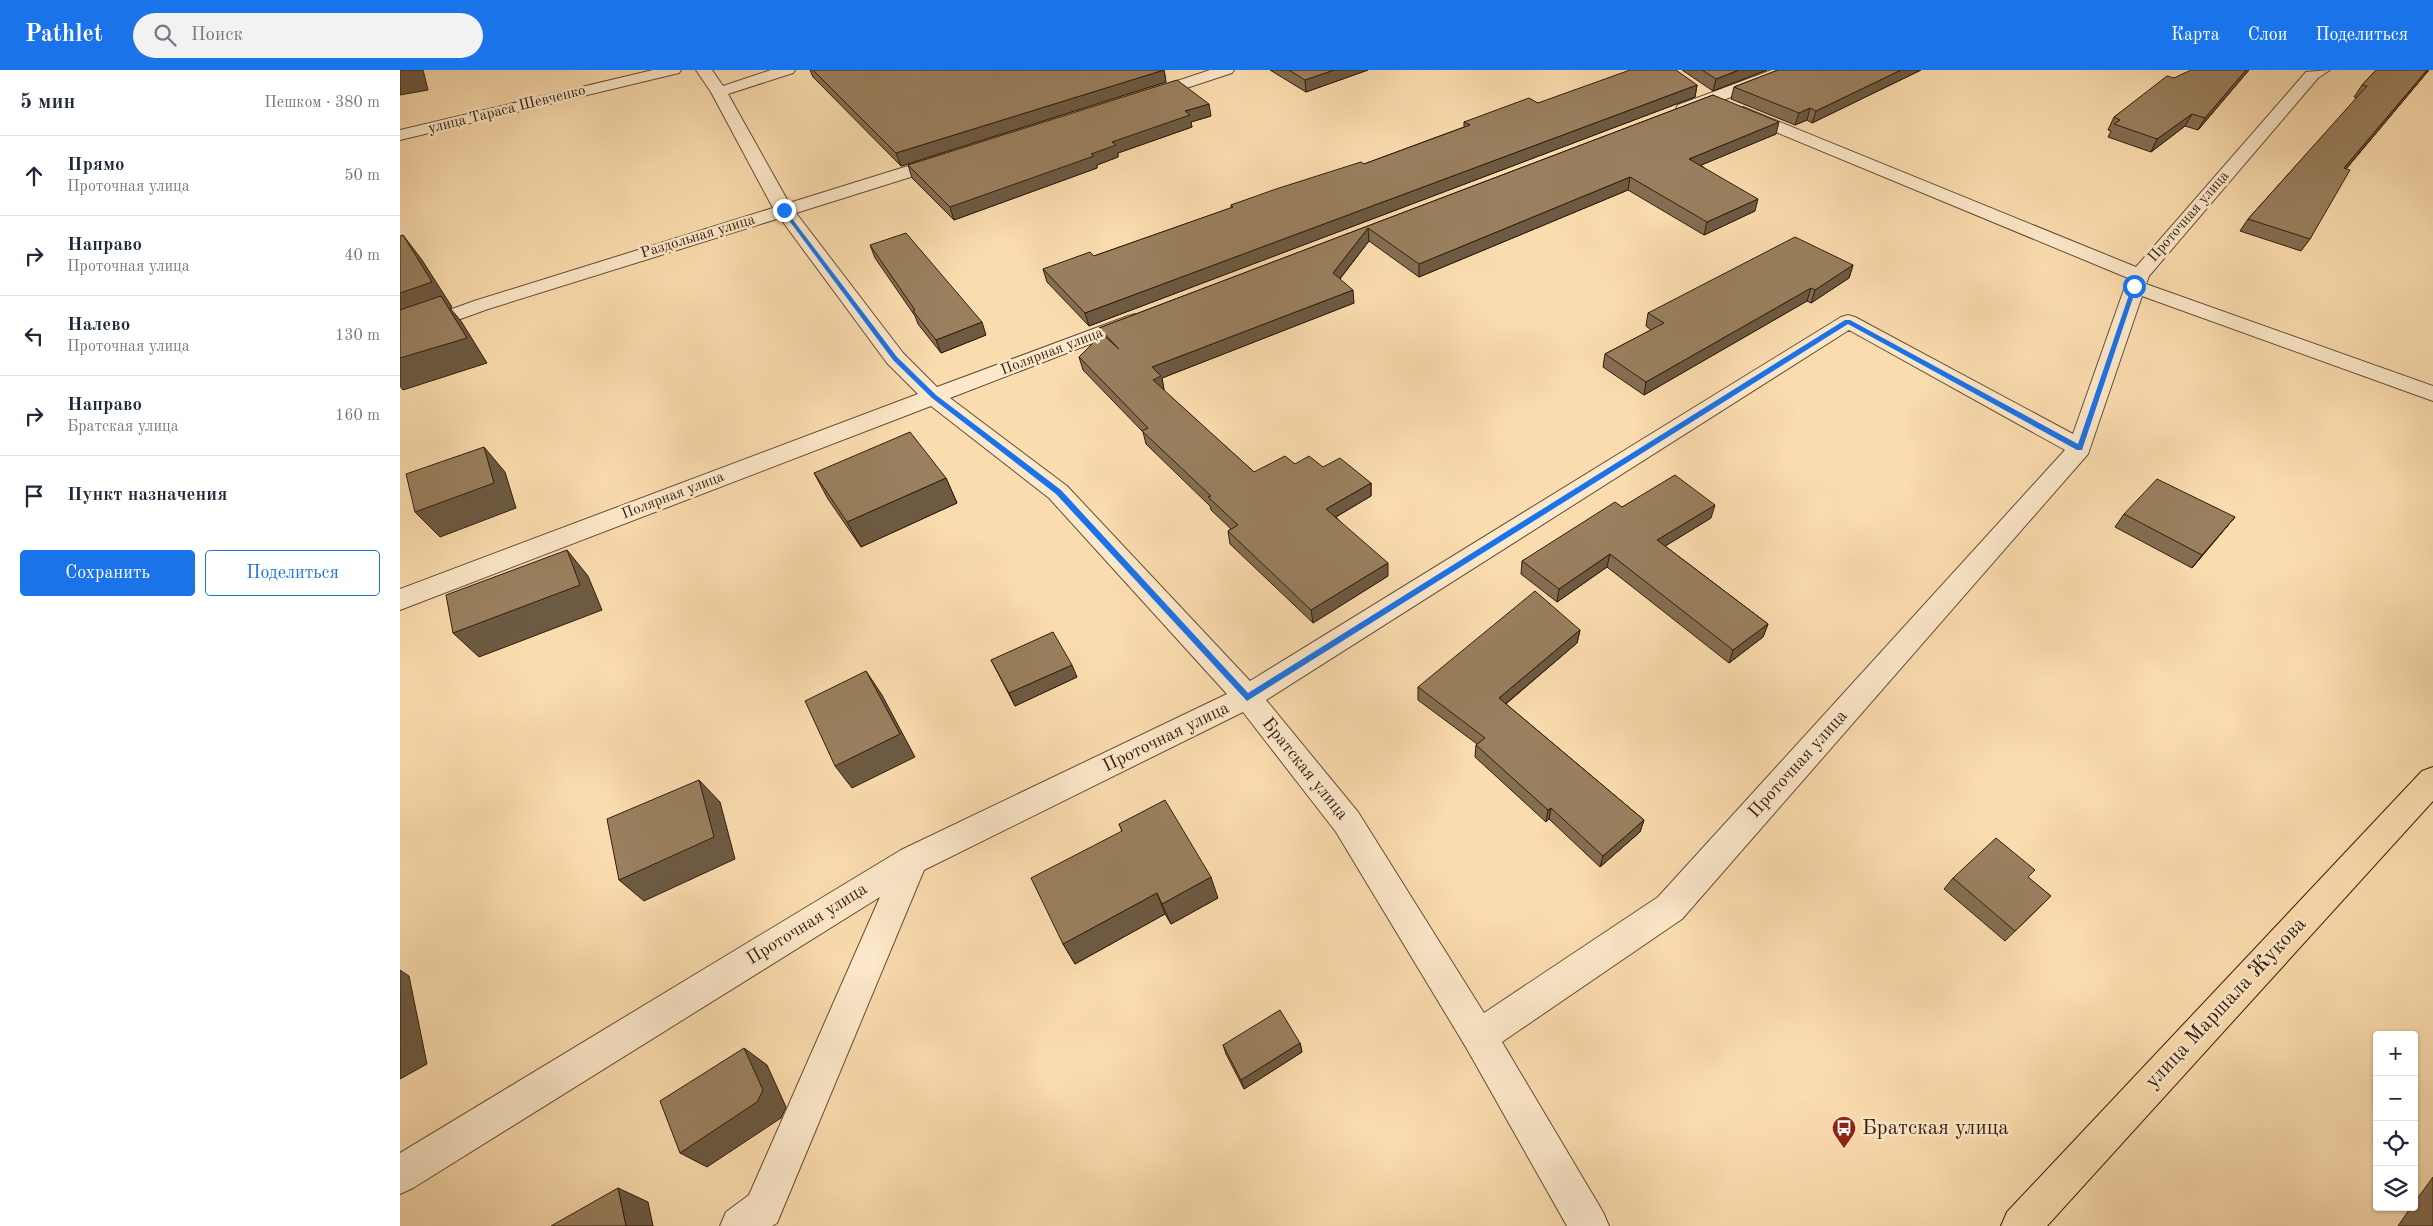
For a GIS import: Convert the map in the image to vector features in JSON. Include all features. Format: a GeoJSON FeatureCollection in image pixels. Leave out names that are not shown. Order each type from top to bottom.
{"type":"FeatureCollection","features":[{"type":"Feature","properties":{"kind":"main road","name":"улица Маршала Жукова"},"geometry":{"type":"LineString","coordinates":[[2021,1226],[2433,780]]}},
{"type":"Feature","properties":{"kind":"street","name":"улица Тараса Шевченко"},"geometry":{"type":"LineString","coordinates":[[400,136],[673,70]]}},
{"type":"Feature","properties":{"kind":"street"},"geometry":{"type":"LineString","coordinates":[[711,81],[787,70]]}},
{"type":"Feature","properties":{"kind":"street"},"geometry":{"type":"LineString","coordinates":[[1127,102],[1226,70]]}},
{"type":"Feature","properties":{"kind":"street"},"geometry":{"type":"LineString","coordinates":[[1664,117],[1703,94],[1787,70]]}},
{"type":"Feature","properties":{"kind":"street","name":"Проточная улица"},"geometry":{"type":"LineString","coordinates":[[1479,1037],[1670,908],[2080,448],[2137,280],[2312,75],[2322,70]]}},
{"type":"Feature","properties":{"kind":"street","name":"Братская улица"},"geometry":{"type":"LineString","coordinates":[[711,81],[784,210],[895,358],[934,397],[1058,492],[1247,697],[1347,822],[1479,1037],[1589,1226]]}},
{"type":"Feature","properties":{"kind":"street"},"geometry":{"type":"LineString","coordinates":[[1703,94],[2137,280],[2433,394]]}},
{"type":"Feature","properties":{"kind":"street","name":"Раздольная улица"},"geometry":{"type":"LineString","coordinates":[[400,335],[481,304],[962,155]]}},
{"type":"Feature","properties":{"kind":"street","name":"Полярная улица"},"geometry":{"type":"LineString","coordinates":[[400,600],[1156,312]]}},
{"type":"Feature","properties":{"kind":"street","name":"Проточная улица"},"geometry":{"type":"LineString","coordinates":[[400,1175],[912,860],[1247,697],[1848,321],[2080,448]]}},
{"type":"Feature","properties":{"kind":"street"},"geometry":{"type":"LineString","coordinates":[[740,1226],[763,1209],[912,860]]}},
{"type":"Feature","properties":{"kind":"building"},"geometry":{"type":"Polygon","coordinates":[[[813,70],[1164,70],[896,153],[813,70]]]}},
{"type":"Feature","properties":{"kind":"building"},"geometry":{"type":"Polygon","coordinates":[[[1289,70],[1334,70],[1305,80],[1289,70]]]}},
{"type":"Feature","properties":{"kind":"building"},"geometry":{"type":"Polygon","coordinates":[[[1630,70],[1676,70],[1697,85],[1085,313],[1043,269],[1090,252],[1094,256],[1233,207],[1231,205],[1276,189],[1361,162],[1364,164],[1470,125],[1464,122],[1529,98],[1538,103],[1630,70]]]}},
{"type":"Feature","properties":{"kind":"building"},"geometry":{"type":"Polygon","coordinates":[[[1702,70],[1739,70],[1716,79],[1702,70]]]}},
{"type":"Feature","properties":{"kind":"building"},"geometry":{"type":"Polygon","coordinates":[[[1778,70],[1901,70],[1816,111],[1810,108],[1799,113],[1734,87],[1778,70]]]}},
{"type":"Feature","properties":{"kind":"building"},"geometry":{"type":"Polygon","coordinates":[[[2191,70],[2246,70],[2205,118],[2192,114],[2157,139],[2114,124],[2120,120],[2114,117],[2167,76],[2174,78],[2191,70]]]}},
{"type":"Feature","properties":{"kind":"building"},"geometry":{"type":"Polygon","coordinates":[[[2376,70],[2427,70],[2344,168],[2350,170],[2310,239],[2248,219],[2367,86],[2362,85],[2376,70]]]}},
{"type":"Feature","properties":{"kind":"building"},"geometry":{"type":"Polygon","coordinates":[[[1177,80],[1209,104],[1185,111],[1190,115],[1112,142],[1116,145],[1091,154],[1094,156],[950,207],[908,165],[1177,80]]]}},
{"type":"Feature","properties":{"kind":"building"},"geometry":{"type":"Polygon","coordinates":[[[1713,95],[1779,122],[1689,159],[1758,199],[1707,222],[1630,177],[1419,264],[1368,228],[1333,273],[1353,290],[1152,367],[1161,376],[1153,380],[1254,472],[1285,456],[1295,464],[1309,456],[1323,467],[1340,458],[1371,483],[1326,509],[1388,563],[1311,610],[1228,531],[1238,525],[1208,497],[1211,496],[1142,431],[1148,428],[1079,357],[1102,334],[1119,349],[1099,328],[1713,95]]]}},
{"type":"Feature","properties":{"kind":"building"},"geometry":{"type":"Polygon","coordinates":[[[906,233],[982,322],[936,340],[913,311],[915,310],[870,245],[906,233]]]}},
{"type":"Feature","properties":{"kind":"building"},"geometry":{"type":"Polygon","coordinates":[[[403,235],[432,282],[400,293],[400,236],[403,235]]]}},
{"type":"Feature","properties":{"kind":"building"},"geometry":{"type":"Polygon","coordinates":[[[1795,237],[1853,265],[1815,290],[1811,288],[1646,382],[1605,354],[1664,323],[1648,313],[1795,237]]]}},
{"type":"Feature","properties":{"kind":"building"},"geometry":{"type":"Polygon","coordinates":[[[441,296],[467,338],[400,358],[400,310],[441,296]]]}},
{"type":"Feature","properties":{"kind":"building"},"geometry":{"type":"Polygon","coordinates":[[[910,432],[946,478],[847,522],[814,473],[910,432]]]}},
{"type":"Feature","properties":{"kind":"building"},"geometry":{"type":"Polygon","coordinates":[[[484,447],[494,483],[415,512],[406,474],[484,447]]]}},
{"type":"Feature","properties":{"kind":"building"},"geometry":{"type":"Polygon","coordinates":[[[1675,475],[1715,505],[1657,540],[1768,624],[1733,650],[1610,554],[1559,589],[1522,561],[1615,502],[1622,507],[1675,475]]]}},
{"type":"Feature","properties":{"kind":"building"},"geometry":{"type":"Polygon","coordinates":[[[2157,479],[2235,517],[2202,555],[2124,514],[2157,479]]]}},
{"type":"Feature","properties":{"kind":"building"},"geometry":{"type":"Polygon","coordinates":[[[567,550],[580,585],[453,633],[446,595],[567,550]]]}},
{"type":"Feature","properties":{"kind":"building"},"geometry":{"type":"Polygon","coordinates":[[[1535,591],[1580,630],[1499,698],[1644,820],[1603,856],[1551,808],[1548,810],[1476,745],[1485,738],[1418,687],[1535,591]]]}},
{"type":"Feature","properties":{"kind":"building"},"geometry":{"type":"Polygon","coordinates":[[[1053,632],[1072,665],[1009,693],[991,660],[1053,632]]]}},
{"type":"Feature","properties":{"kind":"building"},"geometry":{"type":"Polygon","coordinates":[[[866,671],[900,734],[835,766],[805,701],[866,671]]]}},
{"type":"Feature","properties":{"kind":"building"},"geometry":{"type":"Polygon","coordinates":[[[699,780],[714,837],[619,880],[607,819],[699,780]]]}},
{"type":"Feature","properties":{"kind":"building"},"geometry":{"type":"Polygon","coordinates":[[[1165,800],[1211,877],[1162,904],[1157,893],[1063,944],[1031,878],[1122,831],[1119,824],[1165,800]]]}},
{"type":"Feature","properties":{"kind":"building"},"geometry":{"type":"Polygon","coordinates":[[[1996,838],[2035,870],[2028,877],[2051,896],[2015,931],[1953,878],[1996,838]]]}},
{"type":"Feature","properties":{"kind":"building"},"geometry":{"type":"Polygon","coordinates":[[[1280,1010],[1300,1043],[1241,1080],[1223,1045],[1280,1010]]]}},
{"type":"Feature","properties":{"kind":"building"},"geometry":{"type":"Polygon","coordinates":[[[744,1048],[763,1090],[757,1102],[680,1153],[660,1101],[744,1048]]]}},
{"type":"Feature","properties":{"kind":"building"},"geometry":{"type":"Polygon","coordinates":[[[618,1188],[626,1226],[551,1226],[618,1188]]]}},
{"type":"Feature","properties":{"kind":"place","name":"Братская улица"},"geometry":{"type":"Point","coordinates":[1844,1149]}},
{"type":"Feature","properties":{"kind":"route"},"geometry":{"type":"LineString","coordinates":[[784,210],[895,358],[934,397],[1058,492],[1247,697],[1848,321],[2080,448],[2134,286]]}}]}
